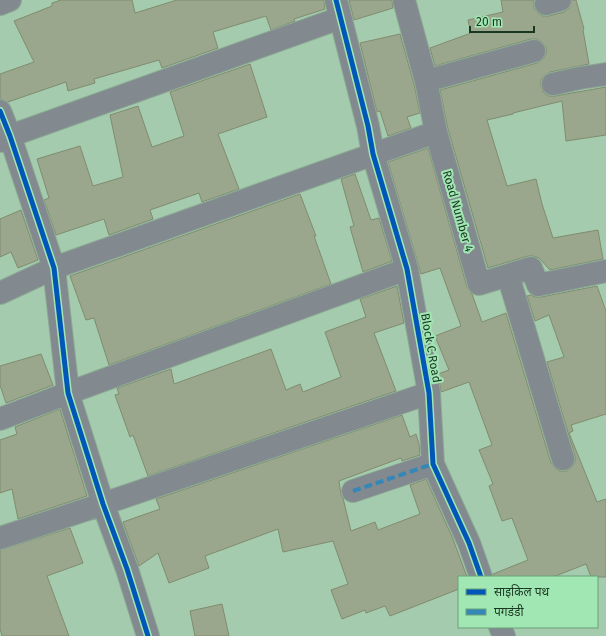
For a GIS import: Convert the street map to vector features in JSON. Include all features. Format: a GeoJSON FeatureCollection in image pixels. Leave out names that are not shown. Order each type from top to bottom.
{"type":"FeatureCollection","features":[{"type":"Feature","properties":{"kind":"street"},"geometry":{"type":"LineString","coordinates":[[0,4],[10,0]]}},
{"type":"Feature","properties":{"kind":"street","name":"Road Number 4"},"geometry":{"type":"LineString","coordinates":[[404,0],[426,81],[436,132],[479,284],[531,268],[538,285],[606,271]]}},
{"type":"Feature","properties":{"kind":"street"},"geometry":{"type":"LineString","coordinates":[[5,139],[338,9]]}},
{"type":"Feature","properties":{"kind":"street","name":"Block C Road"},"geometry":{"type":"LineString","coordinates":[[338,9],[368,126],[373,154],[407,269],[429,393],[433,464],[468,543],[481,576]]}},
{"type":"Feature","properties":{"kind":"street"},"geometry":{"type":"LineString","coordinates":[[426,81],[534,51]]}},
{"type":"Feature","properties":{"kind":"street"},"geometry":{"type":"LineString","coordinates":[[553,84],[606,74]]}},
{"type":"Feature","properties":{"kind":"street"},"geometry":{"type":"LineString","coordinates":[[0,111],[5,139],[54,268],[68,393],[103,504],[127,569],[148,636]]}},
{"type":"Feature","properties":{"kind":"street"},"geometry":{"type":"LineString","coordinates":[[0,293],[54,268],[436,132]]}},
{"type":"Feature","properties":{"kind":"street"},"geometry":{"type":"LineString","coordinates":[[0,419],[407,269]]}},
{"type":"Feature","properties":{"kind":"street"},"geometry":{"type":"LineString","coordinates":[[508,275],[563,459]]}},
{"type":"Feature","properties":{"kind":"street"},"geometry":{"type":"LineString","coordinates":[[0,538],[429,393]]}},
{"type":"Feature","properties":{"kind":"street"},"geometry":{"type":"LineString","coordinates":[[353,491],[433,464]]}},
{"type":"Feature","properties":{"kind":"building"},"geometry":{"type":"Polygon","coordinates":[[[61,0],[132,0],[135,13],[177,0],[324,0],[325,9],[294,19],[295,21],[271,30],[266,16],[213,32],[218,48],[162,68],[159,60],[94,79],[95,83],[68,91],[66,82],[8,102],[0,99],[0,74],[34,62],[14,21],[52,6],[52,3],[61,0]]]}},
{"type":"Feature","properties":{"kind":"building"},"geometry":{"type":"Polygon","coordinates":[[[349,0],[392,0],[393,8],[354,20],[349,0]]]}},
{"type":"Feature","properties":{"kind":"building"},"geometry":{"type":"Polygon","coordinates":[[[501,0],[534,0],[534,8],[538,13],[543,16],[549,16],[564,12],[569,8],[572,0],[576,0],[584,29],[589,64],[550,72],[541,80],[541,86],[544,93],[549,96],[606,87],[606,135],[566,141],[562,101],[487,120],[507,186],[536,179],[553,238],[598,230],[603,259],[550,270],[539,258],[528,256],[488,268],[448,129],[440,90],[537,63],[543,59],[546,54],[546,48],[542,42],[537,39],[531,39],[435,66],[430,48],[471,33],[468,20],[503,12],[501,0]]]}},
{"type":"Feature","properties":{"kind":"building"},"geometry":{"type":"Polygon","coordinates":[[[400,34],[414,84],[420,113],[407,117],[411,128],[388,136],[380,111],[377,112],[360,43],[400,34]]]}},
{"type":"Feature","properties":{"kind":"building"},"geometry":{"type":"Polygon","coordinates":[[[250,64],[267,117],[218,134],[239,189],[202,202],[199,193],[150,210],[153,219],[109,235],[104,219],[56,235],[44,200],[49,198],[37,159],[80,146],[93,186],[123,177],[110,115],[138,106],[152,147],[184,136],[170,92],[250,64]]]}},
{"type":"Feature","properties":{"kind":"building"},"geometry":{"type":"Polygon","coordinates":[[[428,148],[467,287],[472,294],[482,322],[506,313],[551,463],[560,471],[567,471],[572,467],[575,462],[575,456],[547,362],[564,357],[549,315],[535,321],[527,296],[531,295],[541,297],[597,286],[606,311],[606,414],[571,425],[573,431],[569,433],[597,502],[606,499],[606,577],[591,576],[586,564],[556,576],[493,576],[493,574],[528,560],[512,518],[502,521],[489,486],[493,484],[479,450],[492,445],[469,382],[441,392],[438,374],[449,370],[435,336],[461,326],[440,268],[421,274],[388,162],[428,148]]]}},
{"type":"Feature","properties":{"kind":"building"},"geometry":{"type":"Polygon","coordinates":[[[355,174],[371,220],[379,218],[392,261],[363,272],[350,227],[354,226],[341,179],[355,174]]]}},
{"type":"Feature","properties":{"kind":"building"},"geometry":{"type":"Polygon","coordinates":[[[300,194],[316,236],[314,236],[331,284],[109,365],[94,318],[86,320],[70,276],[300,194]]]}},
{"type":"Feature","properties":{"kind":"building"},"geometry":{"type":"Polygon","coordinates":[[[21,210],[38,260],[18,268],[11,252],[0,257],[0,219],[21,210]]]}},
{"type":"Feature","properties":{"kind":"building"},"geometry":{"type":"Polygon","coordinates":[[[397,286],[404,323],[374,333],[396,391],[148,476],[133,435],[130,437],[115,395],[119,394],[117,388],[171,369],[174,384],[271,349],[286,390],[300,384],[303,392],[341,377],[325,332],[366,317],[360,299],[397,286]]]}},
{"type":"Feature","properties":{"kind":"building"},"geometry":{"type":"Polygon","coordinates":[[[41,354],[53,385],[6,403],[0,385],[0,366],[41,354]]]}},
{"type":"Feature","properties":{"kind":"building"},"geometry":{"type":"Polygon","coordinates":[[[60,409],[87,496],[18,519],[12,489],[0,493],[0,440],[17,434],[15,427],[60,409]]]}},
{"type":"Feature","properties":{"kind":"building"},"geometry":{"type":"Polygon","coordinates":[[[402,415],[410,437],[416,434],[420,455],[402,461],[401,458],[339,481],[341,495],[351,531],[375,522],[378,530],[420,514],[410,485],[426,479],[453,539],[467,576],[458,576],[458,589],[390,616],[385,606],[366,613],[365,610],[342,619],[331,590],[348,584],[333,541],[283,552],[278,529],[205,556],[209,568],[169,583],[158,553],[139,566],[123,522],[160,509],[156,499],[402,415]]]}},
{"type":"Feature","properties":{"kind":"building"},"geometry":{"type":"Polygon","coordinates":[[[70,528],[83,563],[47,576],[69,636],[2,636],[0,629],[0,550],[70,528]]]}},
{"type":"Feature","properties":{"kind":"building"},"geometry":{"type":"Polygon","coordinates":[[[222,604],[229,636],[195,636],[190,611],[222,604]]]}},
{"type":"Feature","properties":{"kind":"marked path"},"geometry":{"type":"LineString","coordinates":[[353,491],[433,464]]}},
{"type":"Feature","properties":{"kind":"cycle path"},"geometry":{"type":"LineString","coordinates":[[336,0],[368,126],[373,154],[407,269],[429,393],[433,464],[469,543],[481,576]]}},
{"type":"Feature","properties":{"kind":"cycle path"},"geometry":{"type":"LineString","coordinates":[[0,111],[10,136],[54,268],[68,393],[103,504],[127,569],[148,636]]}}]}
